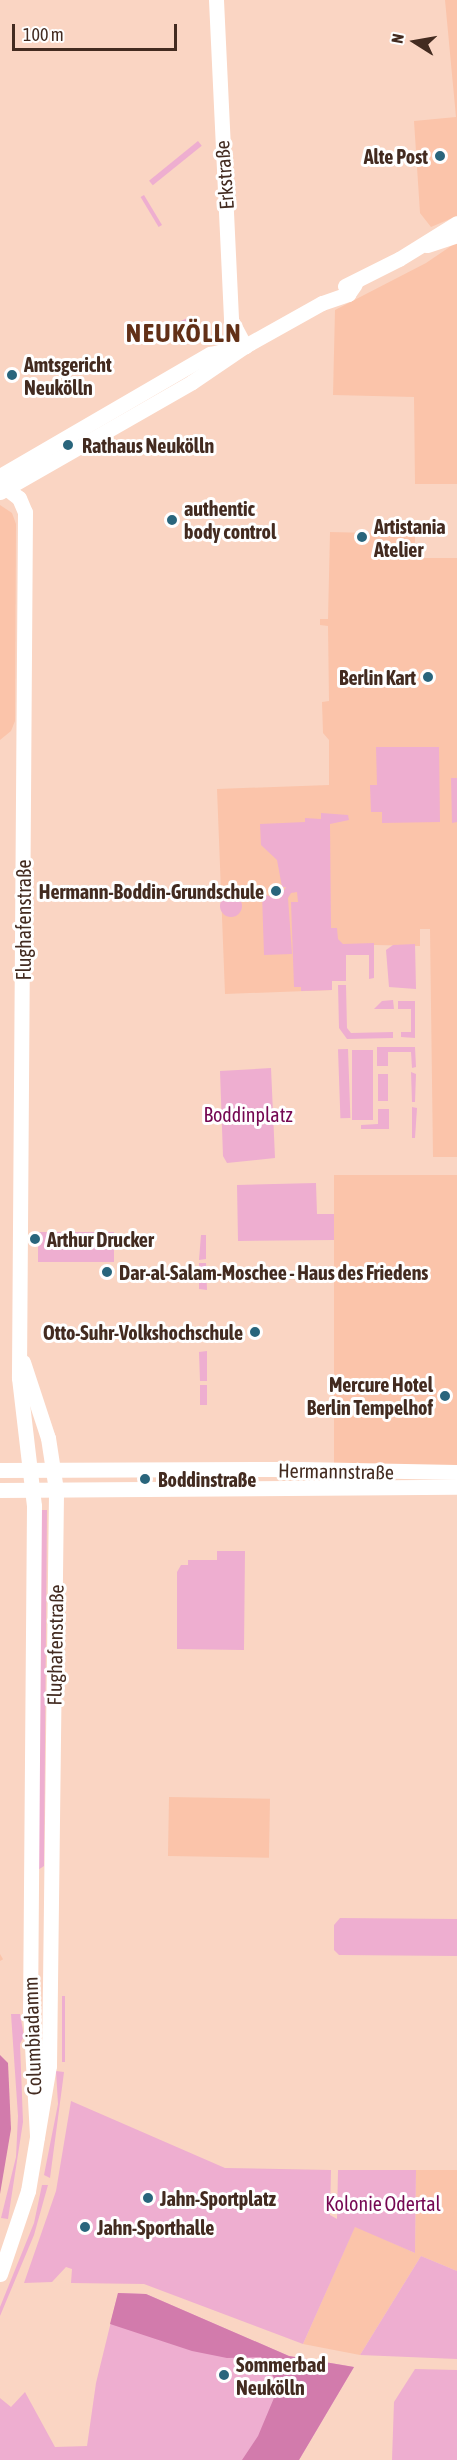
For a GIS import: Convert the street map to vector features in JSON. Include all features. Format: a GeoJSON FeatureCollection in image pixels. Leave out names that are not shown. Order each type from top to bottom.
{"type":"FeatureCollection","features":[{"type":"Feature","properties":{"kind":"main road","name":"Erkstraße"},"geometry":{"type":"LineString","coordinates":[[216,0],[231,320],[245,346]]}},
{"type":"Feature","properties":{"kind":"main road"},"geometry":{"type":"LineString","coordinates":[[2,486],[192,382],[245,346],[322,303],[337,291],[356,284],[424,245],[457,223]]}},
{"type":"Feature","properties":{"kind":"main road"},"geometry":{"type":"LineString","coordinates":[[424,245],[457,235]]}},
{"type":"Feature","properties":{"kind":"main road"},"geometry":{"type":"LineString","coordinates":[[2,486],[16,467],[210,354],[245,346]]}},
{"type":"Feature","properties":{"kind":"main road","name":"Flughafenstraße"},"geometry":{"type":"LineString","coordinates":[[2,486],[19,498],[25,512],[22,1360],[19,1378],[32,1490],[30,1934]]}},
{"type":"Feature","properties":{"kind":"main road","name":"Flughafenstraße"},"geometry":{"type":"LineString","coordinates":[[22,1360],[42,1416],[55,1470],[51,1935]]}},
{"type":"Feature","properties":{"kind":"main road","name":"Hermannstraße"},"geometry":{"type":"LineString","coordinates":[[0,1470],[302,1468],[457,1472]]}},
{"type":"Feature","properties":{"kind":"main road","name":"Hermannstraße"},"geometry":{"type":"LineString","coordinates":[[0,1490],[457,1487]]}},
{"type":"Feature","properties":{"kind":"main road"},"geometry":{"type":"LineString","coordinates":[[30,1876],[52,1876]]}},
{"type":"Feature","properties":{"kind":"main road","name":"Columbiadamm"},"geometry":{"type":"LineString","coordinates":[[30,1934],[30,2039],[37,2138]]}},
{"type":"Feature","properties":{"kind":"main road","name":"Columbiadamm"},"geometry":{"type":"LineString","coordinates":[[0,2274],[24,2209],[48,2086],[51,1935]]}},
{"type":"Feature","properties":{"kind":"shaded area"},"geometry":{"type":"Polygon","coordinates":[[[445,0],[457,0],[457,216],[431,227],[420,213],[414,121],[456,117],[445,0]]]}},
{"type":"Feature","properties":{"kind":"shaded area"},"geometry":{"type":"Polygon","coordinates":[[[457,242],[457,484],[415,484],[414,397],[333,395],[335,310],[426,263],[457,242]]]}},
{"type":"Feature","properties":{"kind":"shaded area"},"geometry":{"type":"Polygon","coordinates":[[[0,505],[12,513],[16,524],[15,721],[11,731],[0,740],[0,505]]]}},
{"type":"Feature","properties":{"kind":"shaded area"},"geometry":{"type":"Polygon","coordinates":[[[330,532],[415,534],[415,558],[457,558],[457,1157],[433,1157],[430,929],[420,929],[420,946],[331,944],[332,990],[225,994],[217,789],[329,785],[329,740],[323,733],[322,702],[329,701],[328,626],[320,625],[320,619],[328,619],[330,532]]]}},
{"type":"Feature","properties":{"kind":"shaded area"},"geometry":{"type":"Polygon","coordinates":[[[334,1175],[457,1175],[457,1468],[334,1468],[334,1175]]]}},
{"type":"Feature","properties":{"kind":"shaded area"},"geometry":{"type":"Polygon","coordinates":[[[169,1797],[270,1799],[269,1858],[168,1856],[169,1797]]]}},
{"type":"Feature","properties":{"kind":"shaded area"},"geometry":{"type":"Polygon","coordinates":[[[0,2055],[8,2063],[11,2129],[0,2194],[0,2055]]]}},
{"type":"Feature","properties":{"kind":"shaded area"},"geometry":{"type":"Polygon","coordinates":[[[416,2170],[457,2170],[457,2271],[421,2256],[360,2355],[303,2344],[355,2226],[415,2253],[416,2170]]]}},
{"type":"Feature","properties":{"kind":"shaded area"},"geometry":{"type":"Polygon","coordinates":[[[118,2293],[146,2294],[289,2356],[354,2367],[299,2460],[242,2460],[258,2436],[279,2386],[261,2357],[227,2358],[192,2351],[110,2324],[118,2293]]]}},
{"type":"Feature","properties":{"kind":"green space"},"geometry":{"type":"Polygon","coordinates":[[[198,141],[202,146],[153,185],[149,181],[198,141]]]}},
{"type":"Feature","properties":{"kind":"green space"},"geometry":{"type":"Polygon","coordinates":[[[144,195],[162,225],[159,227],[141,197],[144,195]]]}},
{"type":"Feature","properties":{"kind":"green space"},"geometry":{"type":"Polygon","coordinates":[[[190,317],[199,324],[194,338],[185,343],[173,341],[168,334],[169,326],[190,317]]]}},
{"type":"Feature","properties":{"kind":"green space"},"geometry":{"type":"Polygon","coordinates":[[[376,747],[439,747],[440,822],[382,823],[382,812],[371,812],[370,785],[377,785],[376,747]]]}},
{"type":"Feature","properties":{"kind":"green space"},"geometry":{"type":"Polygon","coordinates":[[[451,778],[457,778],[457,822],[452,823],[451,778]]]}},
{"type":"Feature","properties":{"kind":"green space"},"geometry":{"type":"Polygon","coordinates":[[[321,813],[348,815],[349,820],[330,824],[331,928],[337,928],[338,939],[343,944],[374,943],[374,978],[369,979],[369,955],[346,955],[346,981],[332,981],[332,990],[301,991],[301,987],[294,987],[291,902],[298,902],[297,892],[291,893],[288,898],[292,954],[264,955],[262,894],[279,899],[286,887],[282,887],[277,860],[261,845],[260,824],[305,822],[305,818],[321,819],[321,813]]]}},
{"type":"Feature","properties":{"kind":"green space"},"geometry":{"type":"Polygon","coordinates":[[[231,895],[239,898],[242,906],[239,914],[231,917],[223,914],[220,906],[223,898],[231,895]]]}},
{"type":"Feature","properties":{"kind":"green space"},"geometry":{"type":"Polygon","coordinates":[[[415,944],[416,989],[389,987],[386,950],[393,945],[415,944]]]}},
{"type":"Feature","properties":{"kind":"green space"},"geometry":{"type":"Polygon","coordinates":[[[338,985],[346,985],[347,1028],[351,1033],[393,1032],[393,1038],[347,1039],[339,1028],[338,985]]]}},
{"type":"Feature","properties":{"kind":"green space"},"geometry":{"type":"Polygon","coordinates":[[[393,1000],[394,1009],[374,1009],[382,1001],[393,1000]]]}},
{"type":"Feature","properties":{"kind":"green space"},"geometry":{"type":"Polygon","coordinates":[[[398,1001],[415,1001],[415,1038],[401,1037],[401,1032],[411,1032],[411,1009],[398,1009],[398,1001]]]}},
{"type":"Feature","properties":{"kind":"green space"},"geometry":{"type":"Polygon","coordinates":[[[377,1047],[415,1047],[416,1067],[412,1068],[411,1052],[388,1052],[388,1066],[377,1066],[377,1047]]]}},
{"type":"Feature","properties":{"kind":"green space"},"geometry":{"type":"Polygon","coordinates":[[[338,1049],[348,1049],[350,1118],[340,1118],[338,1049]]]}},
{"type":"Feature","properties":{"kind":"green space"},"geometry":{"type":"Polygon","coordinates":[[[352,1050],[373,1050],[373,1120],[352,1120],[352,1050]]]}},
{"type":"Feature","properties":{"kind":"green space","name":"Boddinplatz"},"geometry":{"type":"Polygon","coordinates":[[[271,1068],[275,1158],[227,1163],[223,1156],[220,1071],[271,1068]]]}},
{"type":"Feature","properties":{"kind":"green space"},"geometry":{"type":"Polygon","coordinates":[[[411,1072],[416,1074],[415,1102],[412,1102],[411,1072]]]}},
{"type":"Feature","properties":{"kind":"green space"},"geometry":{"type":"Polygon","coordinates":[[[378,1074],[388,1074],[388,1101],[378,1101],[378,1074]]]}},
{"type":"Feature","properties":{"kind":"green space"},"geometry":{"type":"Polygon","coordinates":[[[412,1107],[417,1108],[415,1138],[412,1138],[412,1107]]]}},
{"type":"Feature","properties":{"kind":"green space"},"geometry":{"type":"Polygon","coordinates":[[[378,1109],[389,1109],[389,1129],[361,1129],[361,1125],[378,1124],[378,1109]]]}},
{"type":"Feature","properties":{"kind":"green space"},"geometry":{"type":"Polygon","coordinates":[[[316,1183],[317,1214],[334,1214],[334,1240],[238,1241],[237,1185],[316,1183]]]}},
{"type":"Feature","properties":{"kind":"green space"},"geometry":{"type":"Polygon","coordinates":[[[38,1232],[114,1232],[114,1262],[38,1262],[38,1232]]]}},
{"type":"Feature","properties":{"kind":"green space"},"geometry":{"type":"Polygon","coordinates":[[[201,1235],[206,1235],[206,1259],[199,1260],[201,1235]]]}},
{"type":"Feature","properties":{"kind":"green space"},"geometry":{"type":"Polygon","coordinates":[[[199,1263],[206,1263],[207,1290],[199,1289],[199,1263]]]}},
{"type":"Feature","properties":{"kind":"green space"},"geometry":{"type":"Polygon","coordinates":[[[207,1351],[207,1381],[200,1381],[199,1352],[207,1351]]]}},
{"type":"Feature","properties":{"kind":"green space"},"geometry":{"type":"Polygon","coordinates":[[[200,1385],[207,1385],[207,1405],[200,1405],[200,1385]]]}},
{"type":"Feature","properties":{"kind":"green space"},"geometry":{"type":"Polygon","coordinates":[[[39,1510],[47,1510],[44,1866],[38,1870],[39,1510]]]}},
{"type":"Feature","properties":{"kind":"green space"},"geometry":{"type":"Polygon","coordinates":[[[217,1551],[245,1551],[244,1650],[177,1649],[177,1572],[181,1565],[188,1565],[188,1560],[217,1560],[217,1551]]]}},
{"type":"Feature","properties":{"kind":"green space"},"geometry":{"type":"Polygon","coordinates":[[[340,1918],[457,1919],[457,1956],[339,1955],[334,1950],[334,1925],[340,1918]]]}},
{"type":"Feature","properties":{"kind":"green space"},"geometry":{"type":"Polygon","coordinates":[[[62,1996],[65,1996],[65,2062],[62,2062],[62,1996]]]}},
{"type":"Feature","properties":{"kind":"green space"},"geometry":{"type":"Polygon","coordinates":[[[11,2014],[20,2014],[24,2036],[20,2044],[23,2122],[8,2219],[1,2218],[16,2157],[18,2116],[11,2014]]]}},
{"type":"Feature","properties":{"kind":"green space"},"geometry":{"type":"Polygon","coordinates":[[[56,2071],[64,2072],[50,2178],[44,2175],[58,2104],[56,2071]]]}},
{"type":"Feature","properties":{"kind":"green space"},"geometry":{"type":"Polygon","coordinates":[[[71,2101],[225,2168],[331,2170],[330,2215],[337,2219],[338,2170],[416,2170],[415,2253],[355,2227],[303,2344],[144,2284],[71,2283],[72,2269],[66,2267],[52,2282],[24,2283],[56,2191],[71,2101]]]}},
{"type":"Feature","properties":{"kind":"green space"},"geometry":{"type":"Polygon","coordinates":[[[42,2185],[48,2185],[34,2235],[0,2316],[0,2307],[34,2223],[42,2185]]]}},
{"type":"Feature","properties":{"kind":"green space","name":"Kolonie Odertal"},"geometry":{"type":"Polygon","coordinates":[[[421,2256],[457,2271],[457,2359],[360,2355],[421,2256]]]}},
{"type":"Feature","properties":{"kind":"green space","name":"Sommerbad Neukölln"},"geometry":{"type":"Polygon","coordinates":[[[118,2293],[146,2294],[289,2356],[354,2367],[299,2460],[0,2460],[0,2398],[11,2407],[25,2392],[55,2447],[87,2446],[96,2383],[118,2293]]]}},
{"type":"Feature","properties":{"kind":"green space"},"geometry":{"type":"Polygon","coordinates":[[[415,2369],[457,2370],[457,2460],[392,2460],[394,2402],[415,2369]]]}},
{"type":"Feature","properties":{"kind":"place","name":"Alte Post"},"geometry":{"type":"Point","coordinates":[440,156]}},
{"type":"Feature","properties":{"kind":"place","name":"Amtsgericht Neukölln"},"geometry":{"type":"Point","coordinates":[12,375]}},
{"type":"Feature","properties":{"kind":"place","name":"Rathaus Neukölln"},"geometry":{"type":"Point","coordinates":[68,445]}},
{"type":"Feature","properties":{"kind":"place","name":"authentic body control"},"geometry":{"type":"Point","coordinates":[172,520]}},
{"type":"Feature","properties":{"kind":"place","name":"Artistania Atelier"},"geometry":{"type":"Point","coordinates":[362,537]}},
{"type":"Feature","properties":{"kind":"place","name":"Berlin Kart"},"geometry":{"type":"Point","coordinates":[428,677]}},
{"type":"Feature","properties":{"kind":"place","name":"Hermann-Boddin-Grundschule"},"geometry":{"type":"Point","coordinates":[276,891]}},
{"type":"Feature","properties":{"kind":"place","name":"Arthur Drucker"},"geometry":{"type":"Point","coordinates":[35,1239]}},
{"type":"Feature","properties":{"kind":"place","name":"Dar-al-Salam-Moschee - Haus des Friedens"},"geometry":{"type":"Point","coordinates":[107,1272]}},
{"type":"Feature","properties":{"kind":"place","name":"Otto-Suhr-Volkshochschule"},"geometry":{"type":"Point","coordinates":[255,1332]}},
{"type":"Feature","properties":{"kind":"place","name":"Mercure Hotel Berlin Tempelhof"},"geometry":{"type":"Point","coordinates":[445,1396]}},
{"type":"Feature","properties":{"kind":"place","name":"Boddinstraße"},"geometry":{"type":"Point","coordinates":[145,1479]}},
{"type":"Feature","properties":{"kind":"place","name":"Jahn-Sportplatz"},"geometry":{"type":"Point","coordinates":[148,2198]}},
{"type":"Feature","properties":{"kind":"place","name":"Jahn-Sporthalle"},"geometry":{"type":"Point","coordinates":[85,2227]}},
{"type":"Feature","properties":{"kind":"place","name":"Sommerbad Neukölln"},"geometry":{"type":"Point","coordinates":[224,2375]}},
{"type":"Feature","properties":{"kind":"district","name":"NEUKÖLLN"},"geometry":{"type":"Point","coordinates":[184,334]}}]}
